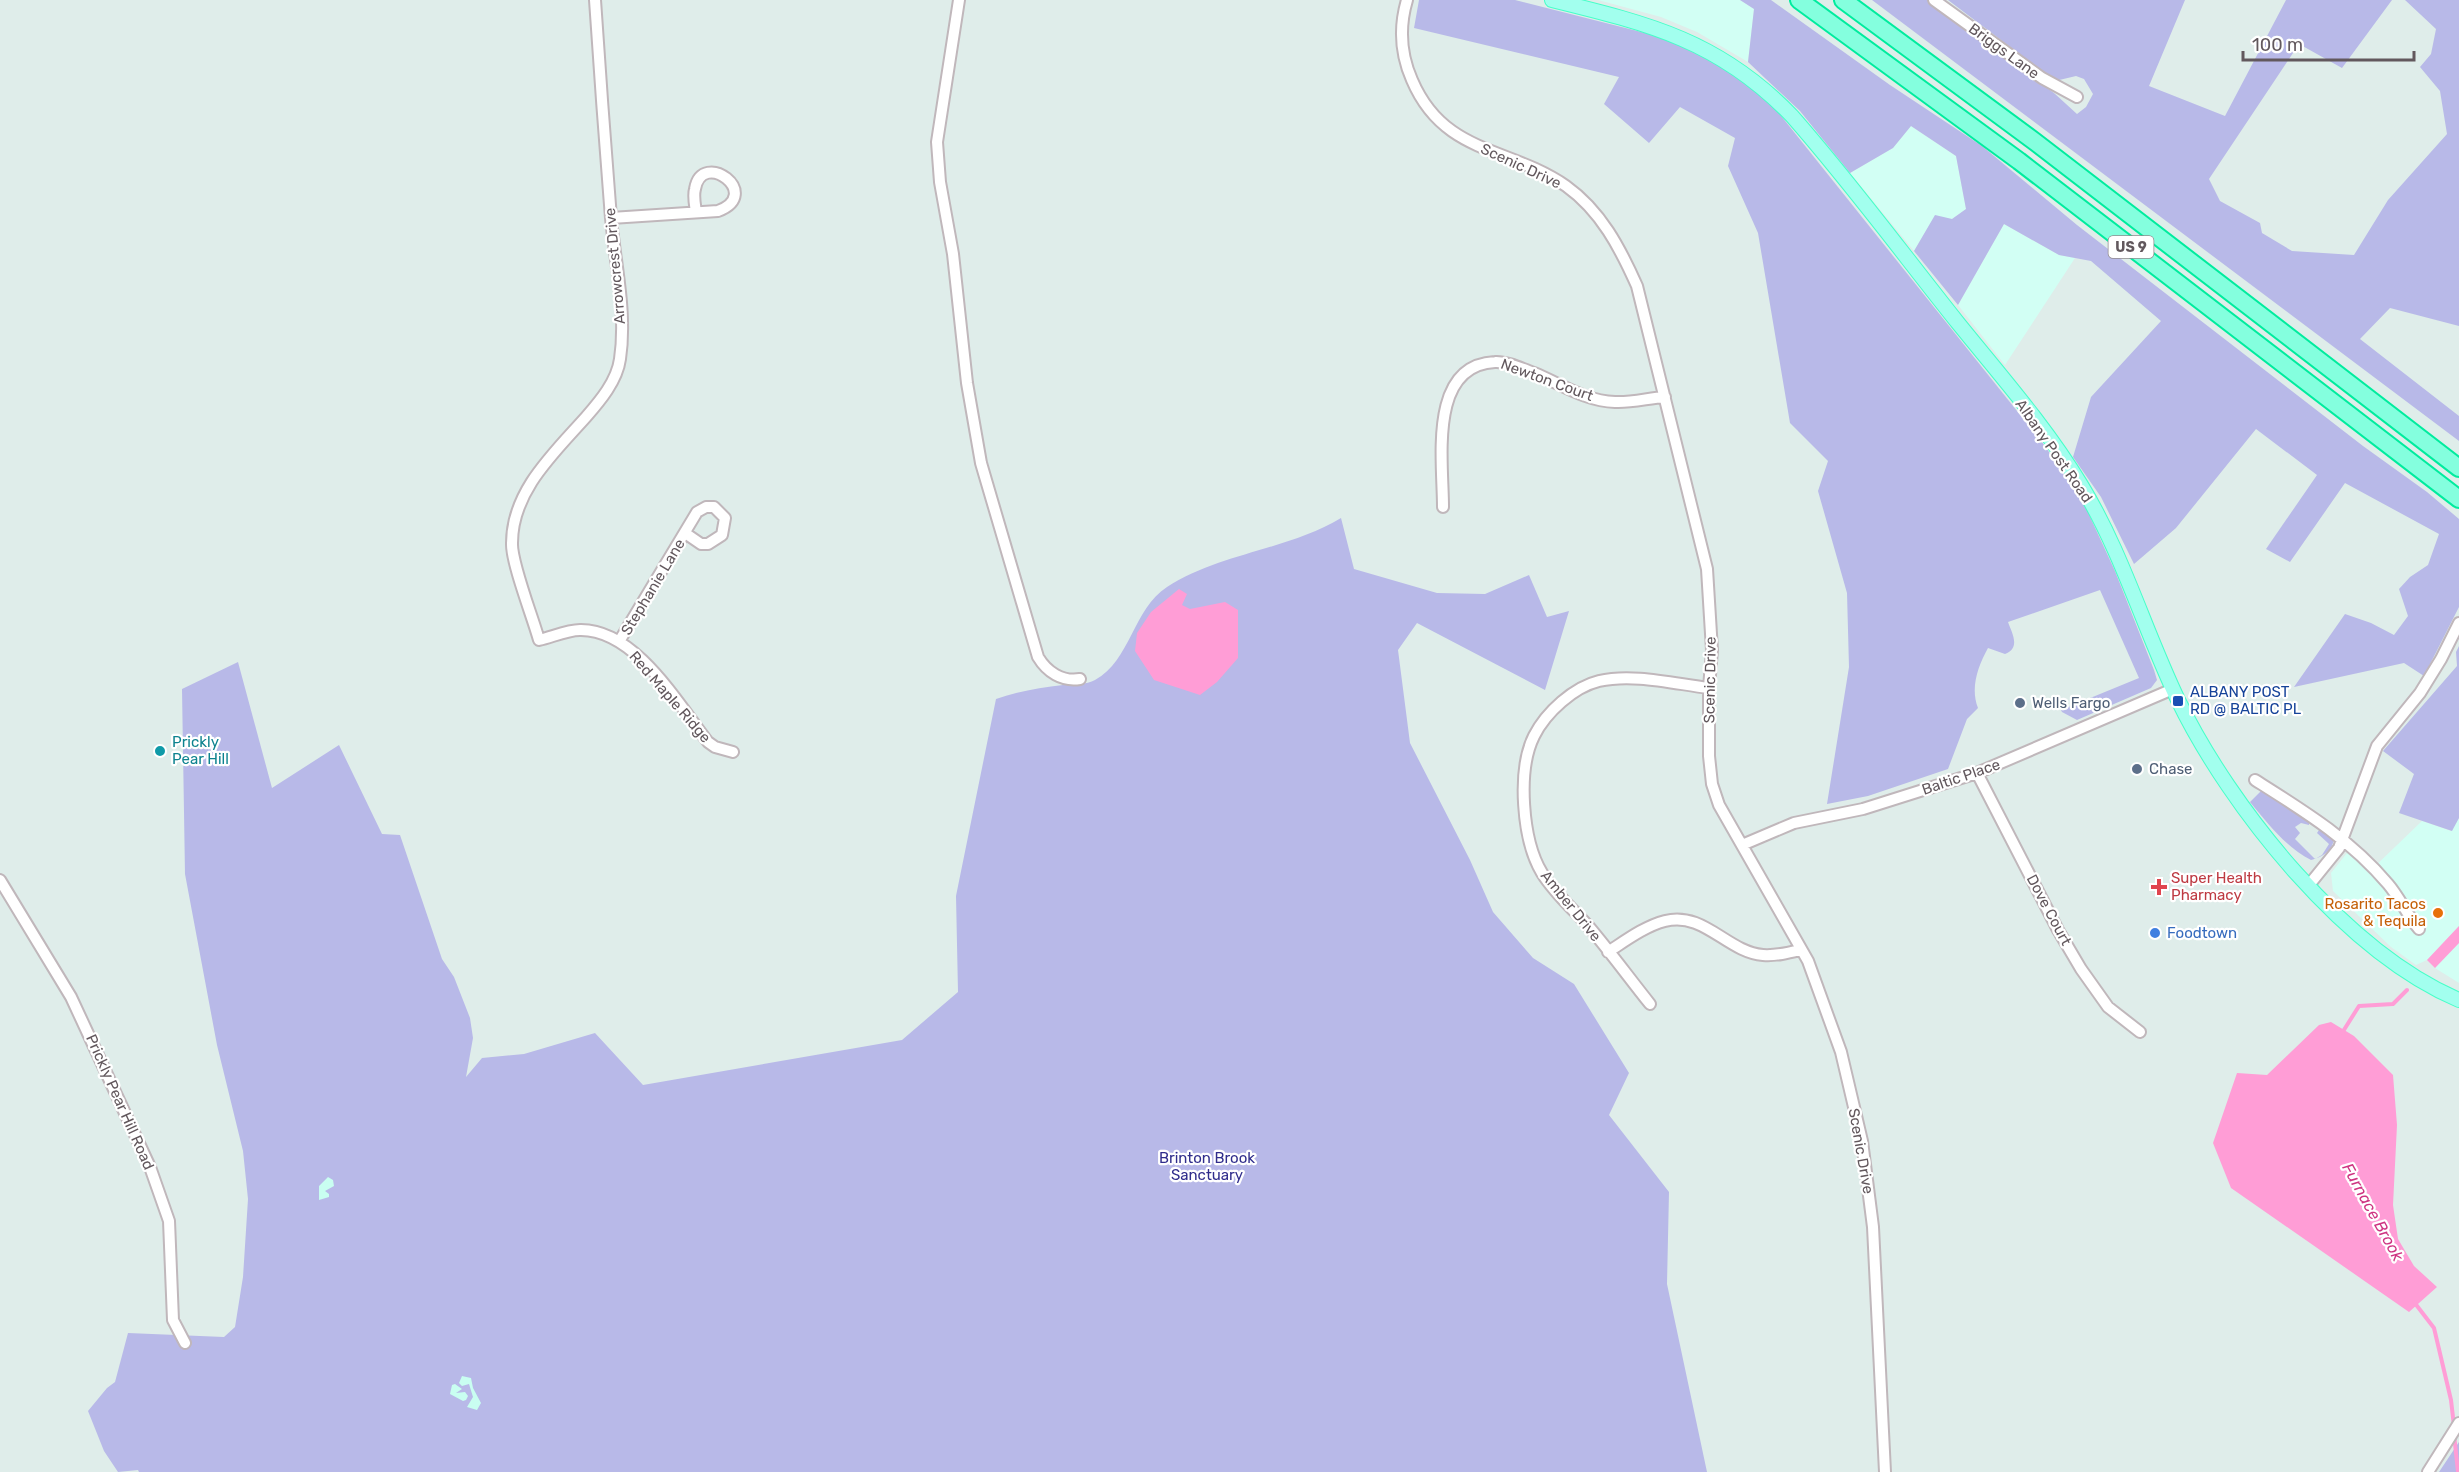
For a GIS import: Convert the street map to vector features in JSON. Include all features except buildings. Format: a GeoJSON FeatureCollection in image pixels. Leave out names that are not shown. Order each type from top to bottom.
{"type":"FeatureCollection","features":[{"type":"Feature","properties":{"kind":"highway","name":"US 9"},"geometry":{"type":"LineString","coordinates":[[1799,0],[2019,161],[2459,500]]}},
{"type":"Feature","properties":{"kind":"highway","name":"US 9"},"geometry":{"type":"LineString","coordinates":[[1843,0],[2034,141],[2459,468]]}},
{"type":"Feature","properties":{"kind":"main road","name":"Albany Post Road"},"geometry":{"type":"LineString","coordinates":[[1552,0],[1656,27],[1704,48],[1745,73],[1792,116],[2071,470],[2104,526],[2173,689],[2197,736],[2239,801],[2309,885],[2389,959],[2426,984],[2459,1000]]}},
{"type":"Feature","properties":{"kind":"street","name":"Arrowcrest Drive"},"geometry":{"type":"LineString","coordinates":[[539,640],[512,545],[516,516],[523,496],[541,469],[598,404],[614,378],[620,359],[621,308],[611,218],[594,0]]}},
{"type":"Feature","properties":{"kind":"street"},"geometry":{"type":"LineString","coordinates":[[959,0],[938,142],[940,182],[953,254],[967,383],[981,463],[1038,657],[1042,664],[1060,678],[1080,679]]}},
{"type":"Feature","properties":{"kind":"street","name":"Scenic Drive"},"geometry":{"type":"LineString","coordinates":[[1407,0],[1402,18],[1404,62],[1417,91],[1433,117],[1448,130],[1484,150],[1536,170],[1566,187],[1598,215],[1637,286],[1707,569],[1712,650],[1709,688],[1709,756],[1712,784],[1719,805],[1808,961],[1841,1052],[1862,1141],[1873,1227],[1884,1472]]}},
{"type":"Feature","properties":{"kind":"street","name":"Briggs Lane"},"geometry":{"type":"LineString","coordinates":[[1934,0],[2050,84],[2077,97]]}},
{"type":"Feature","properties":{"kind":"street"},"geometry":{"type":"LineString","coordinates":[[611,218],[696,212]]}},
{"type":"Feature","properties":{"kind":"street","name":"Newton Court"},"geometry":{"type":"LineString","coordinates":[[1443,507],[1443,422],[1450,390],[1467,368],[1496,361],[1534,373],[1586,397],[1616,402],[1665,397]]}},
{"type":"Feature","properties":{"kind":"street","name":"Stephanie Lane"},"geometry":{"type":"LineString","coordinates":[[620,640],[686,533]]}},
{"type":"Feature","properties":{"kind":"street"},"geometry":{"type":"LineString","coordinates":[[2309,885],[2334,857],[2374,752],[2420,693],[2459,623]]}},
{"type":"Feature","properties":{"kind":"street","name":"Red Maple Ridge"},"geometry":{"type":"LineString","coordinates":[[539,640],[580,630],[620,640],[654,673],[708,742],[715,747],[734,752]]}},
{"type":"Feature","properties":{"kind":"street","name":"Amber Drive"},"geometry":{"type":"LineString","coordinates":[[1650,1004],[1541,873],[1528,841],[1523,786],[1534,736],[1563,702],[1577,691],[1599,681],[1633,679],[1709,688]]}},
{"type":"Feature","properties":{"kind":"street","name":"Baltic Place"},"geometry":{"type":"LineString","coordinates":[[1742,845],[1794,823],[1863,809],[1977,773],[2173,689]]}},
{"type":"Feature","properties":{"kind":"street","name":"Dove Court"},"geometry":{"type":"LineString","coordinates":[[1977,773],[2058,930],[2081,969],[2108,1007],[2140,1032]]}},
{"type":"Feature","properties":{"kind":"street"},"geometry":{"type":"LineString","coordinates":[[2255,780],[2319,820],[2343,838],[2386,882],[2419,929]]}},
{"type":"Feature","properties":{"kind":"street","name":"Prickly Pear Hill Road"},"geometry":{"type":"LineString","coordinates":[[0,880],[71,997],[150,1167],[169,1221],[173,1320],[185,1343]]}},
{"type":"Feature","properties":{"kind":"street","name":"Amber Drive"},"geometry":{"type":"LineString","coordinates":[[1608,952],[1663,921],[1680,918],[1720,934],[1744,950],[1762,955],[1800,950]]}},
{"type":"Feature","properties":{"kind":"street"},"geometry":{"type":"LineString","coordinates":[[2428,1472],[2459,1423]]}},
{"type":"Feature","properties":{"kind":"shaded area"},"geometry":{"type":"Polygon","coordinates":[[[1598,0],[1740,0],[1754,9],[1748,62],[1697,32],[1661,17],[1598,0]]]}},
{"type":"Feature","properties":{"kind":"shaded area"},"geometry":{"type":"Polygon","coordinates":[[[1911,126],[1956,156],[1966,209],[1952,219],[1935,216],[1914,251],[1850,173],[1893,148],[1911,126]]]}},
{"type":"Feature","properties":{"kind":"shaded area"},"geometry":{"type":"Polygon","coordinates":[[[2004,224],[2059,255],[2075,258],[2005,365],[1958,305],[2004,224]]]}},
{"type":"Feature","properties":{"kind":"shaded area"},"geometry":{"type":"Polygon","coordinates":[[[2459,818],[2459,926],[2427,960],[2416,965],[2391,947],[2333,891],[2331,873],[2347,853],[2354,856],[2369,872],[2422,821],[2451,831],[2459,818]]]}},
{"type":"Feature","properties":{"kind":"shaded area"},"geometry":{"type":"Polygon","coordinates":[[[2459,943],[2459,983],[2435,968],[2459,943]]]}},
{"type":"Feature","properties":{"kind":"green space"},"geometry":{"type":"Polygon","coordinates":[[[1419,0],[1515,0],[1661,37],[1694,50],[1734,73],[1774,107],[2045,446],[2086,508],[2115,571],[2154,670],[2157,680],[2151,688],[2077,720],[2062,712],[2061,710],[2139,678],[2100,590],[2008,622],[2014,640],[2013,648],[2005,654],[1988,648],[1976,677],[1975,693],[1978,708],[1967,719],[1948,769],[1868,796],[1827,804],[1849,667],[1847,593],[1818,491],[1828,461],[1790,423],[1758,233],[1728,166],[1735,138],[1680,107],[1649,143],[1604,104],[1619,77],[1414,28],[1419,0]]]}},
{"type":"Feature","properties":{"kind":"green space"},"geometry":{"type":"Polygon","coordinates":[[[1740,0],[1771,0],[1890,85],[1982,146],[2077,225],[2363,446],[2427,492],[2459,519],[2459,607],[2424,676],[2404,663],[2294,687],[2345,614],[2371,623],[2394,635],[2408,616],[2399,589],[2410,577],[2428,565],[2439,534],[2345,483],[2290,562],[2266,549],[2317,475],[2256,429],[2176,528],[2134,564],[2101,497],[2073,457],[2091,397],[2161,321],[2091,261],[2059,255],[2004,224],[1958,305],[1914,251],[1935,215],[1952,219],[1966,209],[1956,156],[1911,126],[1893,148],[1850,173],[1800,111],[1748,62],[1754,9],[1740,0]]]}},
{"type":"Feature","properties":{"kind":"green space"},"geometry":{"type":"Polygon","coordinates":[[[1872,0],[1927,0],[2054,93],[2077,114],[2086,107],[2093,94],[2084,79],[2076,76],[2055,81],[1948,0],[2185,0],[2149,86],[2225,116],[2286,0],[2392,0],[2342,68],[2299,44],[2209,179],[2220,201],[2260,223],[2262,233],[2292,251],[2354,255],[2388,200],[2447,134],[2440,91],[2420,67],[2431,54],[2436,29],[2405,0],[2459,0],[2459,326],[2390,308],[2360,339],[2459,416],[2459,441],[1872,0]]]}},
{"type":"Feature","properties":{"kind":"green space","name":"Brinton Brook Sanctuary"},"geometry":{"type":"Polygon","coordinates":[[[1341,518],[1354,569],[1437,593],[1485,594],[1529,575],[1547,617],[1569,611],[1545,690],[1417,623],[1398,650],[1410,743],[1470,860],[1493,912],[1533,958],[1574,984],[1629,1073],[1609,1115],[1669,1192],[1667,1284],[1707,1472],[139,1472],[138,1470],[118,1472],[104,1451],[88,1411],[115,1382],[128,1333],[224,1337],[235,1327],[243,1277],[248,1199],[243,1151],[217,1045],[185,874],[182,689],[238,662],[272,788],[339,745],[382,834],[400,835],[442,959],[454,977],[470,1018],[473,1038],[466,1077],[482,1058],[524,1054],[595,1033],[643,1085],[902,1040],[958,992],[956,896],[996,699],[1029,690],[1092,682],[1117,660],[1146,608],[1167,587],[1209,566],[1299,538],[1341,518]]]}},
{"type":"Feature","properties":{"kind":"green space"},"geometry":{"type":"Polygon","coordinates":[[[2459,646],[2459,818],[2452,831],[2399,813],[2414,774],[2383,751],[2457,666],[2456,652],[2459,646]]]}},
{"type":"Feature","properties":{"kind":"green space"},"geometry":{"type":"Polygon","coordinates":[[[2261,791],[2309,821],[2309,825],[2301,823],[2295,827],[2300,833],[2295,839],[2315,859],[2311,860],[2302,855],[2286,842],[2250,802],[2261,791]]]}},
{"type":"Feature","properties":{"kind":"green space"},"geometry":{"type":"Polygon","coordinates":[[[2322,829],[2334,838],[2333,843],[2326,853],[2323,855],[2316,858],[2322,855],[2329,844],[2317,833],[2322,829]]]}},
{"type":"Feature","properties":{"kind":"green space"},"geometry":{"type":"Polygon","coordinates":[[[2459,1442],[2459,1472],[2439,1472],[2459,1442]]]}},
{"type":"Feature","properties":{"kind":"sand"},"geometry":{"type":"Polygon","coordinates":[[[328,1177],[333,1180],[334,1186],[325,1191],[329,1197],[319,1200],[319,1186],[328,1177]]]}},
{"type":"Feature","properties":{"kind":"sand"},"geometry":{"type":"Polygon","coordinates":[[[462,1376],[471,1378],[473,1388],[481,1403],[477,1410],[467,1407],[473,1397],[469,1384],[462,1386],[459,1383],[462,1376]]]}},
{"type":"Feature","properties":{"kind":"sand"},"geometry":{"type":"Polygon","coordinates":[[[455,1384],[462,1389],[456,1393],[465,1392],[468,1396],[466,1400],[463,1401],[450,1394],[452,1385],[455,1384]]]}},
{"type":"Feature","properties":{"kind":"water"},"geometry":{"type":"Polygon","coordinates":[[[1179,589],[1187,594],[1182,605],[1190,609],[1225,602],[1238,610],[1238,658],[1217,682],[1200,695],[1154,680],[1135,651],[1137,633],[1151,612],[1179,589]]]}},
{"type":"Feature","properties":{"kind":"water"},"geometry":{"type":"Polygon","coordinates":[[[2459,926],[2459,943],[2435,968],[2427,960],[2459,926]]]}},
{"type":"Feature","properties":{"kind":"water"},"geometry":{"type":"Polygon","coordinates":[[[2331,1022],[2354,1036],[2393,1075],[2397,1125],[2393,1205],[2398,1239],[2414,1266],[2437,1287],[2409,1312],[2231,1188],[2213,1143],[2237,1073],[2267,1075],[2319,1025],[2331,1022]]]}},
{"type":"Feature","properties":{"kind":"waterway","name":"Furnace Brook"},"geometry":{"type":"LineString","coordinates":[[2342,1033],[2359,1006],[2393,1004],[2407,990]]}},
{"type":"Feature","properties":{"kind":"waterway","name":"Furnace Brook"},"geometry":{"type":"LineString","coordinates":[[2414,1302],[2434,1328],[2451,1400],[2454,1426]]}},
{"type":"Feature","properties":{"kind":"waterway","name":"Furnace Brook"},"geometry":{"type":"LineString","coordinates":[[2454,1434],[2458,1472]]}},
{"type":"Feature","properties":{"kind":"place","name":"ALBANY POST RD @ BALTIC PL"},"geometry":{"type":"Point","coordinates":[2178,701]}},
{"type":"Feature","properties":{"kind":"place","name":"Wells Fargo"},"geometry":{"type":"Point","coordinates":[2020,703]}},
{"type":"Feature","properties":{"kind":"place","name":"Prickly Pear Hill"},"geometry":{"type":"Point","coordinates":[160,751]}},
{"type":"Feature","properties":{"kind":"place","name":"Chase"},"geometry":{"type":"Point","coordinates":[2137,769]}},
{"type":"Feature","properties":{"kind":"place","name":"Super Health Pharmacy"},"geometry":{"type":"Point","coordinates":[2159,887]}},
{"type":"Feature","properties":{"kind":"place","name":"Rosarito Tacos & Tequila"},"geometry":{"type":"Point","coordinates":[2438,913]}},
{"type":"Feature","properties":{"kind":"place","name":"Foodtown"},"geometry":{"type":"Point","coordinates":[2155,933]}}]}
